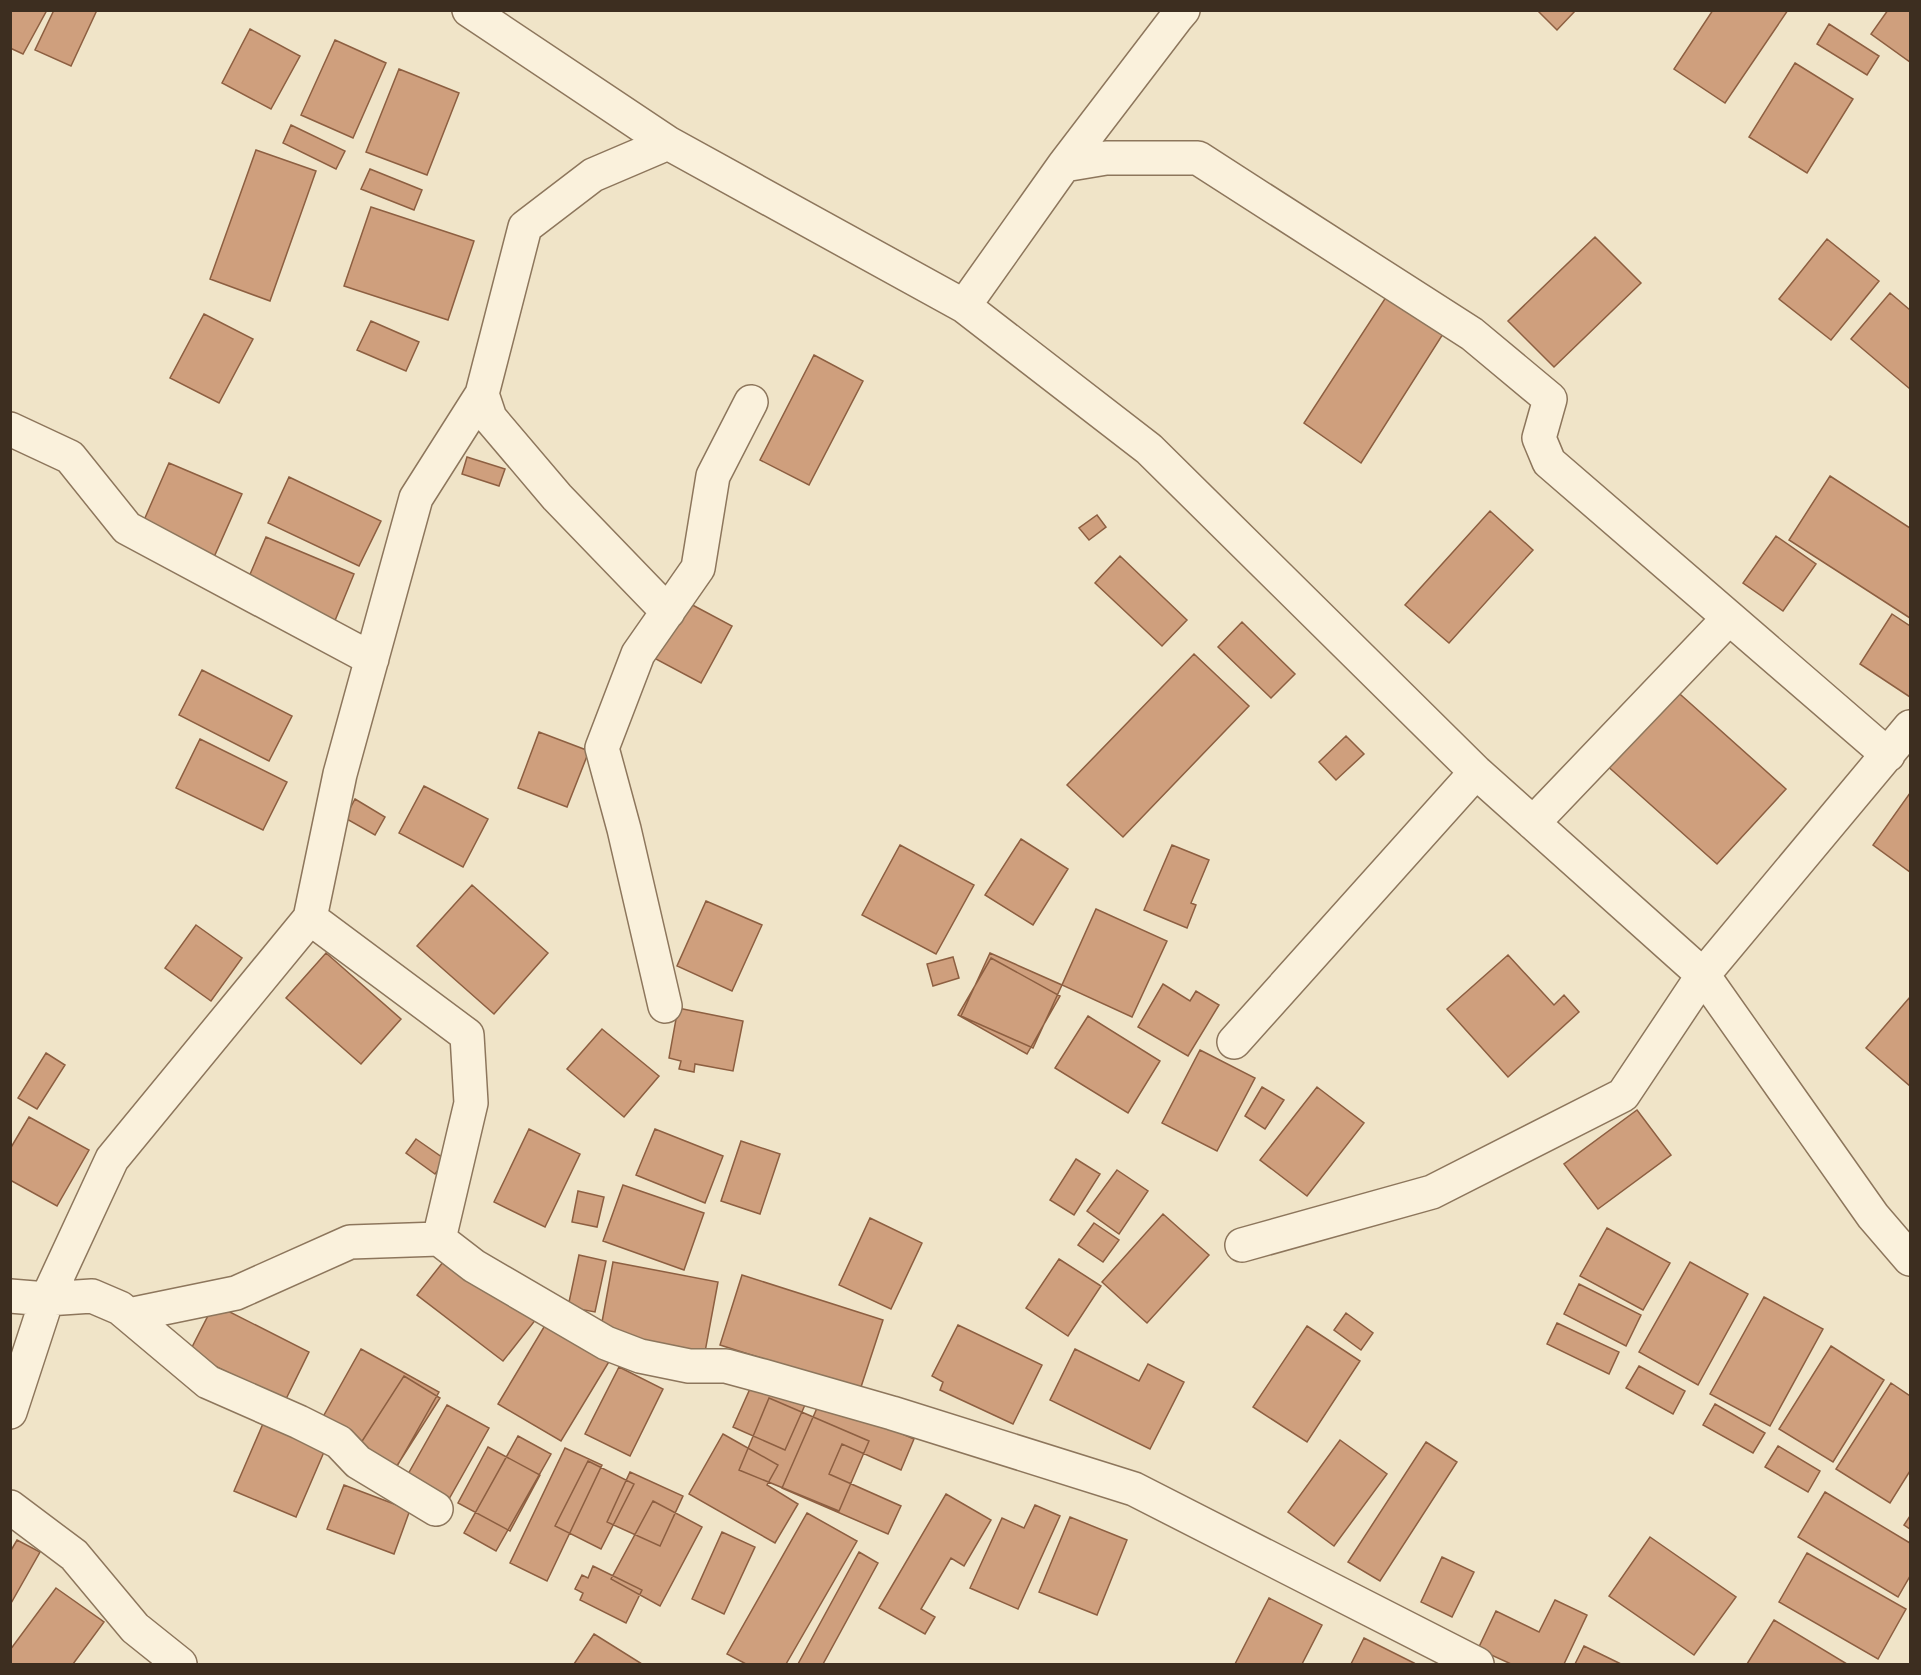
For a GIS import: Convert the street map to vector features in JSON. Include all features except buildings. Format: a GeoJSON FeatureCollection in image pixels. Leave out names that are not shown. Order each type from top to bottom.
{"type":"FeatureCollection","features":[{"type":"Feature","properties":{"kind":"street"},"geometry":{"type":"LineString","coordinates":[[469,10],[668,143],[964,306],[1149,449],[1476,772],[1702,975],[1873,1216],[1911,1259]]}},
{"type":"Feature","properties":{"kind":"street"},"geometry":{"type":"LineString","coordinates":[[964,306],[1064,165],[1178,12]]}},
{"type":"Feature","properties":{"kind":"street"},"geometry":{"type":"LineString","coordinates":[[10,1412],[47,1299],[112,1159],[310,918],[340,774],[416,498],[482,393],[525,227],[593,175],[668,143]]}},
{"type":"Feature","properties":{"kind":"street"},"geometry":{"type":"LineString","coordinates":[[1064,165],[1106,158],[1198,158],[1472,334],[1550,399],[1539,438],[1549,462],[1888,755]]}},
{"type":"Feature","properties":{"kind":"street"},"geometry":{"type":"LineString","coordinates":[[482,393],[490,418],[557,497],[668,612]]}},
{"type":"Feature","properties":{"kind":"street"},"geometry":{"type":"LineString","coordinates":[[665,1006],[624,829],[602,748],[638,654],[698,568],[713,476],[751,402]]}},
{"type":"Feature","properties":{"kind":"street"},"geometry":{"type":"LineString","coordinates":[[10,429],[70,457],[127,528],[372,659]]}},
{"type":"Feature","properties":{"kind":"street"},"geometry":{"type":"LineString","coordinates":[[1533,823],[1730,618]]}},
{"type":"Feature","properties":{"kind":"street"},"geometry":{"type":"LineString","coordinates":[[1242,1245],[1432,1192],[1623,1095],[1702,975],[1911,727]]}},
{"type":"Feature","properties":{"kind":"street"},"geometry":{"type":"LineString","coordinates":[[1234,1042],[1476,772]]}},
{"type":"Feature","properties":{"kind":"street"},"geometry":{"type":"LineString","coordinates":[[310,918],[467,1035],[471,1103],[440,1239]]}},
{"type":"Feature","properties":{"kind":"street"},"geometry":{"type":"LineString","coordinates":[[129,1316],[236,1293],[350,1242],[440,1239],[474,1266],[606,1343],[626,1352],[689,1366],[726,1366],[892,1413],[1134,1489],[1477,1665]]}},
{"type":"Feature","properties":{"kind":"street"},"geometry":{"type":"LineString","coordinates":[[10,1296],[47,1299],[92,1296],[120,1308],[208,1382],[339,1442],[358,1462],[436,1509]]}},
{"type":"Feature","properties":{"kind":"street"},"geometry":{"type":"LineString","coordinates":[[10,1507],[74,1555],[135,1628],[180,1665]]}}]}
